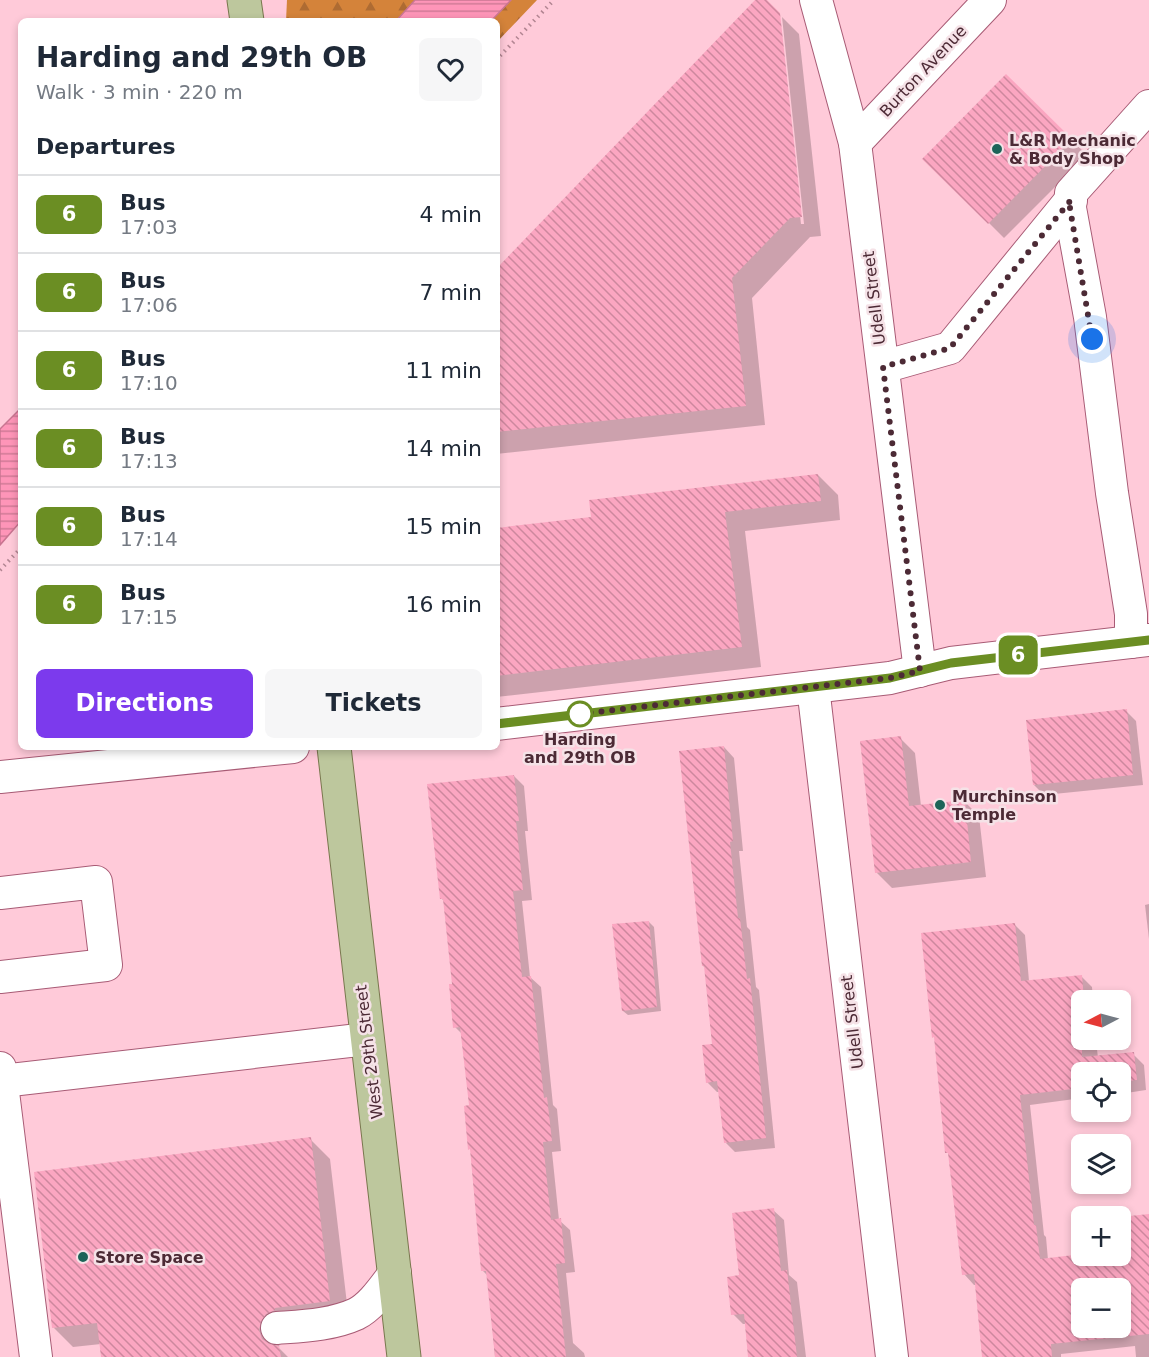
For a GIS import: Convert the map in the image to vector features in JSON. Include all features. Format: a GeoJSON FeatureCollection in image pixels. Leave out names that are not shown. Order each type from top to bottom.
{"type":"FeatureCollection","features":[{"type":"Feature","properties":{"kind":"main road"},"geometry":{"type":"LineString","coordinates":[[244,0],[247,18]]}},
{"type":"Feature","properties":{"kind":"main road","name":"West 29th Street"},"geometry":{"type":"LineString","coordinates":[[334,750],[404,1357]]}},
{"type":"Feature","properties":{"kind":"street","name":"Udell Street"},"geometry":{"type":"LineString","coordinates":[[816,0],[855,143],[920,671]]}},
{"type":"Feature","properties":{"kind":"street","name":"Burton Avenue"},"geometry":{"type":"LineString","coordinates":[[855,143],[990,0]]}},
{"type":"Feature","properties":{"kind":"street"},"geometry":{"type":"LineString","coordinates":[[500,724],[890,678],[951,663],[1140,641],[1131,614],[1112,493],[1090,317],[1070,208],[1071,193],[1149,106]]}},
{"type":"Feature","properties":{"kind":"street"},"geometry":{"type":"LineString","coordinates":[[883,367],[950,348],[1071,200]]}},
{"type":"Feature","properties":{"kind":"street","name":"Udell Street"},"geometry":{"type":"LineString","coordinates":[[813,687],[892,1357]]}},
{"type":"Feature","properties":{"kind":"street"},"geometry":{"type":"LineString","coordinates":[[0,777],[264,750]]}},
{"type":"Feature","properties":{"kind":"street"},"geometry":{"type":"LineString","coordinates":[[0,892],[96,882],[106,965],[0,977]]}},
{"type":"Feature","properties":{"kind":"street"},"geometry":{"type":"LineString","coordinates":[[36,1357],[1,1074],[367,1039]]}},
{"type":"Feature","properties":{"kind":"street"},"geometry":{"type":"LineString","coordinates":[[277,1328],[330,1322],[357,1313],[371,1302],[394,1273]]}},
{"type":"Feature","properties":{"kind":"path"},"geometry":{"type":"LineString","coordinates":[[500,56],[554,0]]}},
{"type":"Feature","properties":{"kind":"path"},"geometry":{"type":"LineString","coordinates":[[0,570],[18,551]]}},
{"type":"Feature","properties":{"kind":"green space"},"geometry":{"type":"Polygon","coordinates":[[[287,0],[415,0],[399,18],[286,18],[287,0]]]}},
{"type":"Feature","properties":{"kind":"green space"},"geometry":{"type":"Polygon","coordinates":[[[511,0],[537,0],[500,39],[500,18],[494,18],[511,0]]]}},
{"type":"Feature","properties":{"kind":"shaded area"},"geometry":{"type":"Polygon","coordinates":[[[415,0],[511,0],[494,18],[399,18],[415,0]]]}},
{"type":"Feature","properties":{"kind":"shaded area"},"geometry":{"type":"Polygon","coordinates":[[[18,411],[18,524],[0,545],[0,429],[18,411]]]}},
{"type":"Feature","properties":{"kind":"building"},"geometry":{"type":"Polygon","coordinates":[[[755,0],[767,0],[780,13],[802,217],[790,218],[732,278],[746,406],[500,432],[500,265],[755,0]]]}},
{"type":"Feature","properties":{"kind":"building","name":"L&R Mechanic & Body Shop"},"geometry":{"type":"Polygon","coordinates":[[[1006,74],[1072,139],[988,224],[922,159],[1006,74]]]}},
{"type":"Feature","properties":{"kind":"building"},"geometry":{"type":"Polygon","coordinates":[[[818,474],[821,501],[725,512],[742,647],[500,676],[500,528],[591,517],[589,500],[818,474]]]}},
{"type":"Feature","properties":{"kind":"building"},"geometry":{"type":"Polygon","coordinates":[[[1127,709],[1133,775],[1033,785],[1026,720],[1127,709]]]}},
{"type":"Feature","properties":{"kind":"building","name":"Murchinson Temple"},"geometry":{"type":"Polygon","coordinates":[[[901,736],[909,806],[965,800],[971,862],[875,873],[860,741],[901,736]]]}},
{"type":"Feature","properties":{"kind":"building"},"geometry":{"type":"Polygon","coordinates":[[[724,746],[733,841],[730,842],[738,918],[740,918],[747,979],[750,978],[766,1138],[724,1143],[717,1081],[706,1083],[702,1045],[712,1044],[679,751],[724,746]]]}},
{"type":"Feature","properties":{"kind":"building"},"geometry":{"type":"Polygon","coordinates":[[[514,775],[523,890],[513,891],[522,977],[531,976],[544,1098],[547,1097],[552,1141],[543,1142],[551,1220],[561,1218],[565,1263],[556,1264],[566,1357],[495,1357],[486,1271],[481,1271],[470,1149],[468,1150],[464,1106],[469,1105],[460,1027],[453,1028],[449,984],[452,984],[443,899],[440,899],[427,784],[514,775]]]}},
{"type":"Feature","properties":{"kind":"building"},"geometry":{"type":"Polygon","coordinates":[[[649,921],[657,1007],[622,1011],[612,924],[649,921]]]}},
{"type":"Feature","properties":{"kind":"building"},"geometry":{"type":"Polygon","coordinates":[[[1015,923],[1021,981],[1082,975],[1083,990],[1071,990],[1071,1050],[1082,1050],[1082,1057],[1134,1052],[1137,1080],[1131,1081],[1131,1062],[1071,1062],[1071,1089],[1020,1095],[1034,1225],[1036,1225],[1040,1259],[1071,1255],[1071,1266],[1131,1266],[1131,1216],[1149,1214],[1149,1334],[1131,1336],[1131,1278],[1071,1278],[1071,1338],[1110,1338],[1051,1344],[1052,1357],[982,1357],[974,1274],[962,1275],[948,1153],[945,1153],[934,1037],[932,1038],[921,933],[1015,923]]]}},
{"type":"Feature","properties":{"kind":"building","name":"Store Space"},"geometry":{"type":"Polygon","coordinates":[[[311,1137],[330,1301],[275,1308],[266,1314],[259,1330],[262,1339],[269,1344],[279,1346],[281,1357],[101,1357],[97,1323],[52,1328],[34,1172],[311,1137]]]}},
{"type":"Feature","properties":{"kind":"building"},"geometry":{"type":"Polygon","coordinates":[[[774,1208],[781,1271],[787,1270],[797,1357],[748,1357],[744,1314],[731,1315],[727,1277],[739,1275],[732,1213],[774,1208]]]}},
{"type":"Feature","properties":{"kind":"bus line","name":"6"},"geometry":{"type":"LineString","coordinates":[[500,724],[890,678],[951,663],[1149,640]]}},
{"type":"Feature","properties":{"kind":"place","name":"L&R Mechanic & Body Shop"},"geometry":{"type":"Point","coordinates":[997,149]}},
{"type":"Feature","properties":{"kind":"place","name":"Harding and 29th OB"},"geometry":{"type":"Point","coordinates":[580,714]}},
{"type":"Feature","properties":{"kind":"place","name":"Murchinson Temple"},"geometry":{"type":"Point","coordinates":[940,805]}},
{"type":"Feature","properties":{"kind":"place","name":"Store Space"},"geometry":{"type":"Point","coordinates":[83,1257]}},
{"type":"Feature","properties":{"kind":"route"},"geometry":{"type":"LineString","coordinates":[[580,714],[890,678],[920,671],[883,367],[950,348],[1071,200],[1070,208],[1092,339]]}}]}
